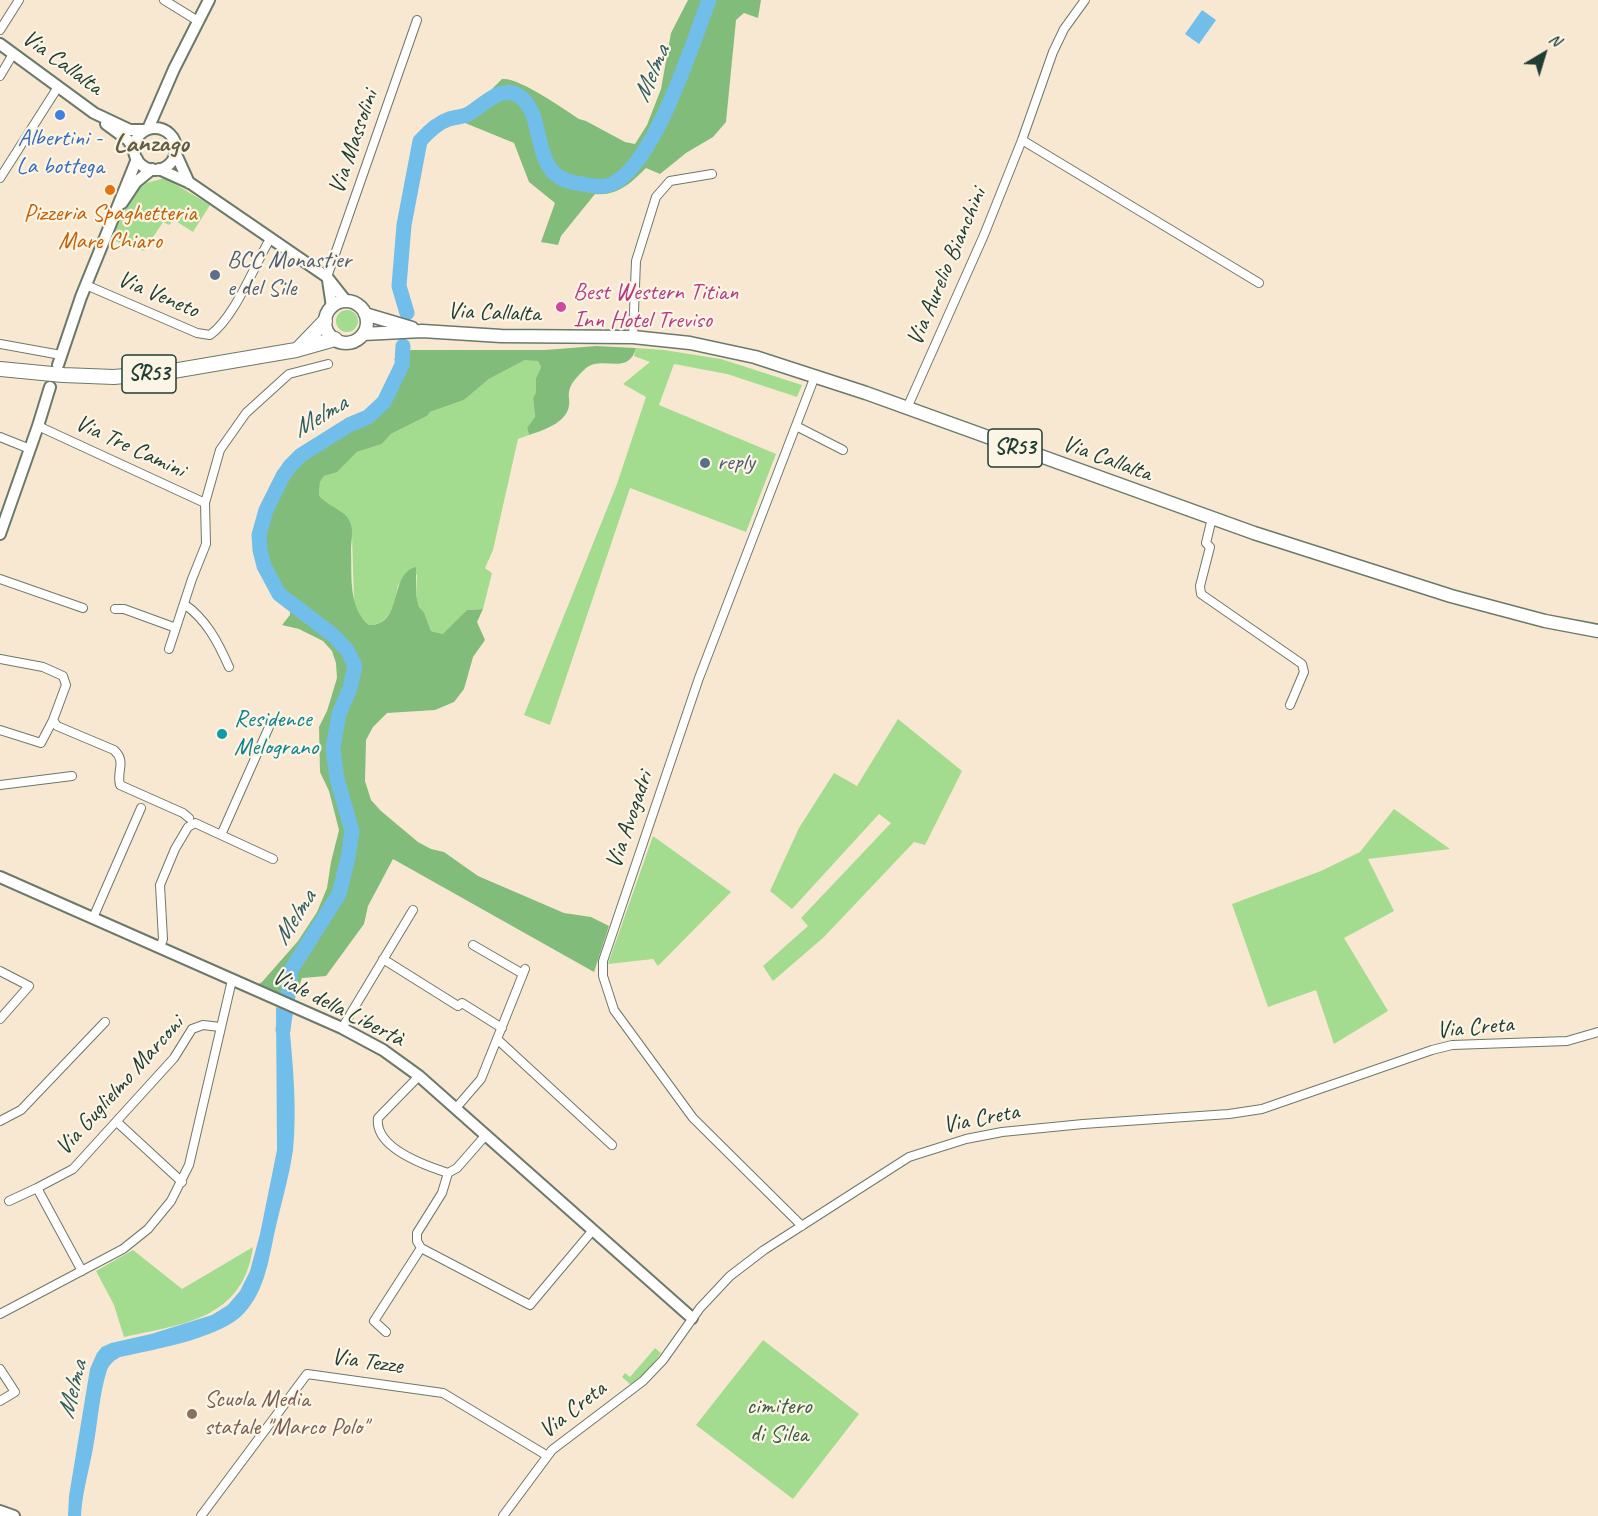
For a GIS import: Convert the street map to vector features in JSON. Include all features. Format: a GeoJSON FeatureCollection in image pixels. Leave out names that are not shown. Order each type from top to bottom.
{"type":"FeatureCollection","features":[{"type":"Feature","properties":{"kind":"highway"},"geometry":{"type":"LineString","coordinates":[[296,350],[326,321]]}},
{"type":"Feature","properties":{"kind":"highway","name":"SR53"},"geometry":{"type":"LineString","coordinates":[[0,369],[114,377],[167,372],[296,350],[336,339]]}},
{"type":"Feature","properties":{"kind":"main road"},"geometry":{"type":"LineString","coordinates":[[346,301],[355,303],[365,314],[366,326],[363,334],[357,340],[350,342],[336,339],[327,330],[326,321],[332,307],[346,301]]}},
{"type":"Feature","properties":{"kind":"main road","name":"Via Callalta"},"geometry":{"type":"LineString","coordinates":[[365,314],[422,331]]}},
{"type":"Feature","properties":{"kind":"main road","name":"Via Callalta"},"geometry":{"type":"LineString","coordinates":[[363,334],[422,331],[501,336],[633,337],[690,343],[755,357],[907,408],[1212,518],[1451,596],[1545,621],[1598,632]]}},
{"type":"Feature","properties":{"kind":"street"},"geometry":{"type":"LineString","coordinates":[[0,30],[18,0]]}},
{"type":"Feature","properties":{"kind":"street"},"geometry":{"type":"LineString","coordinates":[[164,0],[198,21]]}},
{"type":"Feature","properties":{"kind":"street"},"geometry":{"type":"LineString","coordinates":[[0,344],[60,360],[86,285],[118,208],[136,154],[137,138],[147,130],[159,100],[209,0]]}},
{"type":"Feature","properties":{"kind":"street","name":"Via Aurelio Bianchini"},"geometry":{"type":"LineString","coordinates":[[907,408],[984,235],[1022,140],[1053,52],[1064,29],[1085,0]]}},
{"type":"Feature","properties":{"kind":"street","name":"Via Massolini"},"geometry":{"type":"LineString","coordinates":[[327,277],[417,20]]}},
{"type":"Feature","properties":{"kind":"street","name":"Via Callalta"},"geometry":{"type":"LineString","coordinates":[[0,44],[99,115],[130,130],[157,128],[166,131],[174,140],[175,152],[190,183]]}},
{"type":"Feature","properties":{"kind":"street"},"geometry":{"type":"LineString","coordinates":[[0,76],[13,54]]}},
{"type":"Feature","properties":{"kind":"street"},"geometry":{"type":"LineString","coordinates":[[0,178],[58,87]]}},
{"type":"Feature","properties":{"kind":"street"},"geometry":{"type":"LineString","coordinates":[[159,100],[166,131]]}},
{"type":"Feature","properties":{"kind":"street","name":"Via Callalta"},"geometry":{"type":"LineString","coordinates":[[99,115],[100,120],[128,140],[144,166],[190,183],[327,277],[346,301]]}},
{"type":"Feature","properties":{"kind":"street"},"geometry":{"type":"LineString","coordinates":[[1022,140],[1259,283]]}},
{"type":"Feature","properties":{"kind":"street"},"geometry":{"type":"LineString","coordinates":[[118,208],[136,182],[155,169],[170,163],[175,152]]}},
{"type":"Feature","properties":{"kind":"street"},"geometry":{"type":"LineString","coordinates":[[633,337],[636,261],[656,197],[670,181],[712,174]]}},
{"type":"Feature","properties":{"kind":"street","name":"Via Veneto"},"geometry":{"type":"LineString","coordinates":[[86,285],[197,333],[210,335],[222,324],[240,296],[270,239]]}},
{"type":"Feature","properties":{"kind":"street"},"geometry":{"type":"LineString","coordinates":[[327,277],[332,307]]}},
{"type":"Feature","properties":{"kind":"street"},"geometry":{"type":"LineString","coordinates":[[169,649],[206,544],[205,503],[220,450],[246,413],[289,374],[328,364]]}},
{"type":"Feature","properties":{"kind":"street","name":"Via Avogadri"},"geometry":{"type":"LineString","coordinates":[[802,1226],[693,1118],[614,1010],[603,976],[603,961],[699,678],[815,376]]}},
{"type":"Feature","properties":{"kind":"street"},"geometry":{"type":"LineString","coordinates":[[0,534],[50,387]]}},
{"type":"Feature","properties":{"kind":"street","name":"Via Tre Camini"},"geometry":{"type":"LineString","coordinates":[[38,426],[205,503]]}},
{"type":"Feature","properties":{"kind":"street"},"geometry":{"type":"LineString","coordinates":[[796,426],[843,450]]}},
{"type":"Feature","properties":{"kind":"street"},"geometry":{"type":"LineString","coordinates":[[0,437],[30,449]]}},
{"type":"Feature","properties":{"kind":"street"},"geometry":{"type":"LineString","coordinates":[[1212,518],[1206,543],[1210,547],[1200,586],[1201,594],[1302,664],[1304,672],[1290,705]]}},
{"type":"Feature","properties":{"kind":"street"},"geometry":{"type":"LineString","coordinates":[[0,579],[83,608]]}},
{"type":"Feature","properties":{"kind":"street"},"geometry":{"type":"LineString","coordinates":[[184,604],[199,616],[212,632],[229,667]]}},
{"type":"Feature","properties":{"kind":"street"},"geometry":{"type":"LineString","coordinates":[[116,609],[124,609],[176,628]]}},
{"type":"Feature","properties":{"kind":"street"},"geometry":{"type":"LineString","coordinates":[[0,659],[43,667],[58,673],[65,679],[66,685],[53,720],[41,743],[0,730]]}},
{"type":"Feature","properties":{"kind":"street"},"geometry":{"type":"LineString","coordinates":[[53,720],[57,726],[117,752],[122,763],[120,785],[183,813],[192,821],[273,859]]}},
{"type":"Feature","properties":{"kind":"street"},"geometry":{"type":"LineString","coordinates":[[221,835],[269,727]]}},
{"type":"Feature","properties":{"kind":"street"},"geometry":{"type":"LineString","coordinates":[[0,784],[72,776]]}},
{"type":"Feature","properties":{"kind":"street"},"geometry":{"type":"LineString","coordinates":[[93,918],[141,808]]}},
{"type":"Feature","properties":{"kind":"street"},"geometry":{"type":"LineString","coordinates":[[160,948],[164,939],[160,885],[175,849],[192,821]]}},
{"type":"Feature","properties":{"kind":"street","name":"Viale della Libertà"},"geometry":{"type":"LineString","coordinates":[[0,877],[342,1028],[383,1050],[456,1108],[692,1318]]}},
{"type":"Feature","properties":{"kind":"street"},"geometry":{"type":"LineString","coordinates":[[342,1028],[413,909]]}},
{"type":"Feature","properties":{"kind":"street"},"geometry":{"type":"LineString","coordinates":[[456,1108],[481,1079],[524,971],[473,945]]}},
{"type":"Feature","properties":{"kind":"street"},"geometry":{"type":"LineString","coordinates":[[383,959],[458,1006],[462,1003],[501,1028]]}},
{"type":"Feature","properties":{"kind":"street"},"geometry":{"type":"LineString","coordinates":[[0,971],[29,986],[0,1019]]}},
{"type":"Feature","properties":{"kind":"street"},"geometry":{"type":"LineString","coordinates":[[0,1314],[123,1249],[148,1229],[171,1201],[189,1164],[232,980]]}},
{"type":"Feature","properties":{"kind":"street"},"geometry":{"type":"LineString","coordinates":[[0,1121],[21,1110],[105,1022]]}},
{"type":"Feature","properties":{"kind":"street","name":"Via Guglielmo Marconi"},"geometry":{"type":"LineString","coordinates":[[9,1201],[73,1169],[174,1058],[192,1029],[203,1025],[220,1027]]}},
{"type":"Feature","properties":{"kind":"street","name":"Via Creta"},"geometry":{"type":"LineString","coordinates":[[503,1516],[546,1455],[643,1381],[660,1364],[692,1318],[723,1282],[764,1250],[909,1157],[966,1139],[1030,1128],[1229,1114],[1262,1109],[1432,1050],[1452,1046],[1567,1041],[1598,1032]]}},
{"type":"Feature","properties":{"kind":"street"},"geometry":{"type":"LineString","coordinates":[[497,1039],[612,1144]]}},
{"type":"Feature","properties":{"kind":"street"},"geometry":{"type":"LineString","coordinates":[[418,1076],[378,1118],[379,1131],[405,1156],[448,1173]]}},
{"type":"Feature","properties":{"kind":"street"},"geometry":{"type":"LineString","coordinates":[[117,1122],[182,1182]]}},
{"type":"Feature","properties":{"kind":"street"},"geometry":{"type":"LineString","coordinates":[[485,1136],[457,1168],[448,1173],[442,1193],[417,1233],[417,1241],[421,1248],[530,1305],[593,1230]]}},
{"type":"Feature","properties":{"kind":"street"},"geometry":{"type":"LineString","coordinates":[[37,1188],[82,1271]]}},
{"type":"Feature","properties":{"kind":"street"},"geometry":{"type":"LineString","coordinates":[[386,1332],[375,1321],[421,1248]]}},
{"type":"Feature","properties":{"kind":"street"},"geometry":{"type":"LineString","coordinates":[[0,1369],[15,1392],[0,1401]]}},
{"type":"Feature","properties":{"kind":"street","name":"Via Tezze"},"geometry":{"type":"LineString","coordinates":[[201,1516],[307,1374],[443,1393],[546,1455]]}},
{"type":"Feature","properties":{"kind":"street"},"geometry":{"type":"LineString","coordinates":[[0,1512],[14,1516]]}},
{"type":"Feature","properties":{"kind":"green space"},"geometry":{"type":"Polygon","coordinates":[[[688,0],[761,0],[758,18],[744,13],[736,20],[726,122],[713,137],[686,153],[660,174],[646,168],[617,191],[595,194],[561,236],[558,245],[541,242],[555,203],[529,182],[514,143],[448,116],[472,109],[502,79],[510,80],[541,94],[579,119],[625,142],[635,144],[647,125],[661,89],[671,33],[688,0]]]}},
{"type":"Feature","properties":{"kind":"green space"},"geometry":{"type":"Polygon","coordinates":[[[165,178],[210,205],[193,232],[174,220],[169,225],[163,222],[144,251],[109,239],[136,191],[146,183],[165,178]]]}},
{"type":"Feature","properties":{"kind":"green space"},"geometry":{"type":"Polygon","coordinates":[[[347,310],[355,313],[358,321],[355,329],[347,332],[339,329],[336,321],[339,313],[347,310]]]}},
{"type":"Feature","properties":{"kind":"green space"},"geometry":{"type":"Polygon","coordinates":[[[596,346],[636,348],[632,357],[627,361],[599,363],[585,369],[575,379],[570,389],[567,412],[553,425],[529,435],[527,428],[535,417],[533,398],[536,392],[536,378],[541,367],[538,361],[525,360],[489,379],[464,400],[430,412],[427,416],[391,434],[382,444],[357,452],[337,472],[324,476],[320,482],[319,495],[344,514],[350,522],[352,591],[357,610],[369,625],[380,623],[387,617],[402,579],[407,572],[416,567],[416,595],[419,607],[424,612],[431,631],[443,634],[467,610],[483,609],[477,622],[485,640],[473,657],[464,689],[454,702],[435,710],[387,713],[373,727],[366,740],[365,781],[371,800],[418,842],[431,849],[444,852],[478,876],[564,913],[591,917],[609,926],[594,972],[393,859],[368,906],[364,924],[326,976],[302,978],[294,1001],[257,985],[298,941],[317,912],[327,888],[339,830],[329,791],[320,772],[319,727],[327,711],[337,678],[336,663],[332,651],[323,641],[299,629],[282,625],[290,615],[290,608],[267,581],[257,554],[259,526],[278,478],[296,455],[346,424],[363,417],[377,406],[391,385],[399,361],[394,360],[402,350],[545,350],[596,346]]]}},
{"type":"Feature","properties":{"kind":"green space"},"geometry":{"type":"Polygon","coordinates":[[[636,348],[721,359],[802,385],[797,397],[727,374],[674,364],[659,405],[776,454],[746,532],[630,488],[550,725],[524,715],[617,484],[646,397],[623,384],[650,362],[634,356],[636,348]]]}},
{"type":"Feature","properties":{"kind":"green space"},"geometry":{"type":"Polygon","coordinates":[[[525,360],[538,361],[541,367],[536,378],[536,392],[533,398],[535,418],[527,428],[529,435],[518,439],[493,550],[485,568],[492,573],[483,609],[467,610],[449,631],[443,634],[431,631],[424,612],[419,607],[416,595],[417,574],[398,585],[387,617],[376,624],[369,625],[359,615],[354,603],[352,535],[340,511],[328,506],[319,495],[320,482],[324,476],[337,471],[357,452],[382,444],[391,434],[427,416],[430,412],[464,400],[489,379],[525,360]]]}},
{"type":"Feature","properties":{"kind":"green space"},"geometry":{"type":"Polygon","coordinates":[[[898,719],[962,771],[925,845],[914,842],[824,937],[773,981],[763,966],[808,926],[801,918],[891,823],[879,814],[792,909],[770,891],[799,828],[834,773],[857,786],[898,719]]]}},
{"type":"Feature","properties":{"kind":"green space"},"geometry":{"type":"Polygon","coordinates":[[[1394,809],[1450,849],[1368,859],[1394,911],[1344,938],[1388,1011],[1334,1044],[1316,990],[1268,1007],[1232,904],[1321,871],[1360,852],[1394,809]]]}},
{"type":"Feature","properties":{"kind":"green space"},"geometry":{"type":"Polygon","coordinates":[[[653,836],[731,892],[658,966],[653,959],[608,964],[653,836]]]}},
{"type":"Feature","properties":{"kind":"green space"},"geometry":{"type":"Polygon","coordinates":[[[253,1247],[247,1271],[237,1290],[224,1304],[189,1322],[124,1337],[114,1305],[96,1271],[133,1250],[182,1289],[253,1247]]]}},
{"type":"Feature","properties":{"kind":"green space","name":"cimitero di Silea"},"geometry":{"type":"Polygon","coordinates":[[[763,1340],[859,1414],[793,1499],[696,1425],[763,1340]]]}},
{"type":"Feature","properties":{"kind":"green space"},"geometry":{"type":"Polygon","coordinates":[[[655,1348],[661,1353],[650,1368],[631,1385],[622,1377],[625,1373],[630,1377],[655,1348]]]}},
{"type":"Feature","properties":{"kind":"water"},"geometry":{"type":"Polygon","coordinates":[[[1202,10],[1216,20],[1199,44],[1185,34],[1202,10]]]}},
{"type":"Feature","properties":{"kind":"water"},"geometry":{"type":"Polygon","coordinates":[[[276,1007],[291,1014],[289,1023],[295,1118],[293,1150],[287,1182],[267,1268],[259,1289],[248,1309],[229,1325],[183,1343],[120,1357],[111,1364],[102,1389],[81,1516],[68,1516],[69,1496],[90,1369],[97,1353],[102,1347],[111,1343],[151,1334],[212,1315],[228,1305],[240,1291],[250,1271],[277,1150],[276,1007]]]}},
{"type":"Feature","properties":{"kind":"waterway","name":"Melma"},"geometry":{"type":"LineString","coordinates":[[407,313],[399,286],[404,225],[420,141],[426,134],[441,123],[468,114],[494,96],[508,92],[522,98],[528,106],[533,115],[544,156],[557,176],[575,183],[611,185],[629,170],[644,151],[658,127],[683,72],[709,0]]}},
{"type":"Feature","properties":{"kind":"waterway","name":"Melma"},"geometry":{"type":"LineString","coordinates":[[283,1030],[291,970],[339,894],[348,858],[352,831],[337,779],[333,748],[339,714],[350,688],[355,666],[347,650],[334,636],[279,594],[264,566],[259,535],[266,510],[290,466],[301,455],[349,425],[368,417],[384,402],[402,365],[403,346]]}},
{"type":"Feature","properties":{"kind":"place","name":"Albertini - La bottega"},"geometry":{"type":"Point","coordinates":[60,115]}},
{"type":"Feature","properties":{"kind":"place","name":"Pizzeria Spaghetteria Mare Chiaro"},"geometry":{"type":"Point","coordinates":[110,190]}},
{"type":"Feature","properties":{"kind":"place","name":"BCC Monastier e del Sile"},"geometry":{"type":"Point","coordinates":[215,275]}},
{"type":"Feature","properties":{"kind":"place","name":"Best Western Titian Inn Hotel Treviso"},"geometry":{"type":"Point","coordinates":[561,307]}},
{"type":"Feature","properties":{"kind":"place","name":"reply"},"geometry":{"type":"Point","coordinates":[705,463]}},
{"type":"Feature","properties":{"kind":"place","name":"Residence Melograno"},"geometry":{"type":"Point","coordinates":[222,734]}},
{"type":"Feature","properties":{"kind":"place","name":"Scuola Media statale \"Marco Polo\""},"geometry":{"type":"Point","coordinates":[192,1414]}},
{"type":"Feature","properties":{"kind":"district","name":"Lanzago"},"geometry":{"type":"Point","coordinates":[151,144]}}]}
